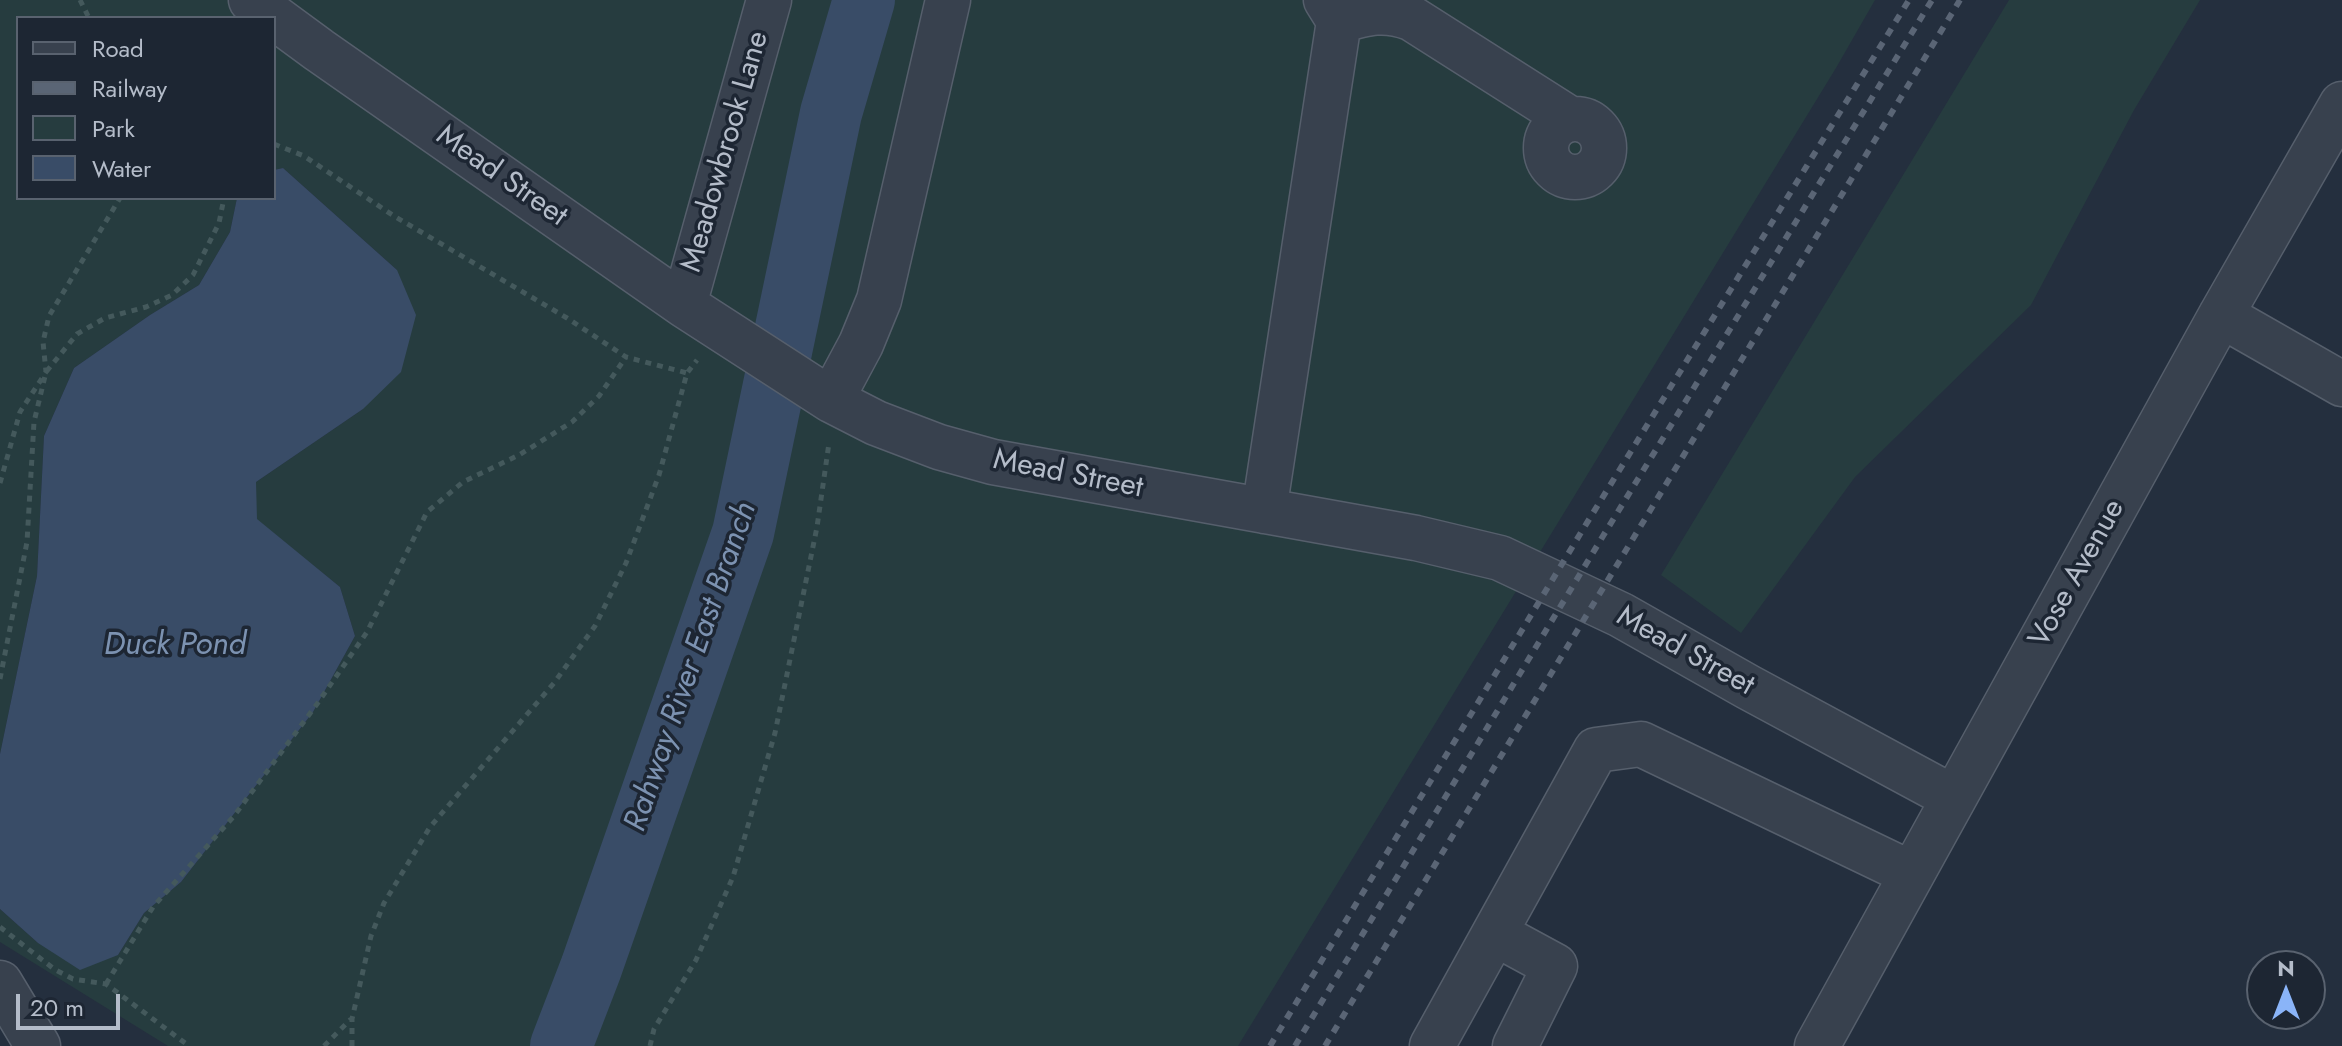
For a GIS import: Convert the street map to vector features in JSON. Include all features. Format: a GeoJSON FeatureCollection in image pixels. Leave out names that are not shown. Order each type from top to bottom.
{"type":"FeatureCollection","features":[{"type":"Feature","properties":{"kind":"street","name":"Mead Street"},"geometry":{"type":"LineString","coordinates":[[251,0],[273,16]]}},
{"type":"Feature","properties":{"kind":"street","name":"Meadowbrook Lane"},"geometry":{"type":"LineString","coordinates":[[684,305],[769,0]]}},
{"type":"Feature","properties":{"kind":"street"},"geometry":{"type":"LineString","coordinates":[[822,407],[861,344],[879,300],[948,0]]}},
{"type":"Feature","properties":{"kind":"street"},"geometry":{"type":"LineString","coordinates":[[1264,511],[1332,10],[1394,12],[1411,18],[1570,119]]}},
{"type":"Feature","properties":{"kind":"street","name":"Mead Street"},"geometry":{"type":"LineString","coordinates":[[276,18],[748,347],[822,407],[993,462],[1416,538],[1500,558],[1621,615],[1954,798]]}},
{"type":"Feature","properties":{"kind":"street","name":"Vose Avenue"},"geometry":{"type":"LineString","coordinates":[[1817,1046],[2221,315],[2342,104]]}},
{"type":"Feature","properties":{"kind":"street"},"geometry":{"type":"LineString","coordinates":[[2221,315],[2342,384]]}},
{"type":"Feature","properties":{"kind":"street"},"geometry":{"type":"LineString","coordinates":[[1432,1046],[1596,750],[1641,744],[1912,874]]}},
{"type":"Feature","properties":{"kind":"street"},"geometry":{"type":"LineString","coordinates":[[1496,934],[1555,966],[1515,1046]]}},
{"type":"Feature","properties":{"kind":"street"},"geometry":{"type":"LineString","coordinates":[[0,983],[38,1046]]}},
{"type":"Feature","properties":{"kind":"path"},"geometry":{"type":"LineString","coordinates":[[276,145],[304,156],[394,216],[567,318],[626,357],[687,373]]}},
{"type":"Feature","properties":{"kind":"path"},"geometry":{"type":"LineString","coordinates":[[0,679],[27,542],[34,422],[46,372],[43,342],[49,316],[117,200]]}},
{"type":"Feature","properties":{"kind":"path"},"geometry":{"type":"LineString","coordinates":[[0,483],[20,412],[46,372],[77,334],[105,318],[146,307],[172,295],[193,275],[219,223],[224,200]]}},
{"type":"Feature","properties":{"kind":"path"},"geometry":{"type":"LineString","coordinates":[[352,1046],[352,1019],[371,936],[384,903],[430,827],[554,683],[595,626],[626,563],[659,475],[687,373],[705,351]]}},
{"type":"Feature","properties":{"kind":"path"},"geometry":{"type":"LineString","coordinates":[[106,984],[153,907],[234,816],[367,632],[427,512],[463,482],[519,455],[572,422],[599,396],[626,357]]}},
{"type":"Feature","properties":{"kind":"path"},"geometry":{"type":"LineString","coordinates":[[650,1046],[654,1029],[696,960],[733,877],[771,748],[817,527],[822,407]]}},
{"type":"Feature","properties":{"kind":"path"},"geometry":{"type":"LineString","coordinates":[[0,927],[54,969],[73,979],[106,984],[189,1046]]}},
{"type":"Feature","properties":{"kind":"path"},"geometry":{"type":"LineString","coordinates":[[324,1046],[352,1019]]}},
{"type":"Feature","properties":{"kind":"green space"},"geometry":{"type":"Polygon","coordinates":[[[0,0],[1875,0],[1238,1046],[168,1046],[0,942],[0,909],[38,943],[118,955],[144,913],[181,882],[313,712],[355,636],[340,587],[256,519],[256,482],[363,409],[397,270],[283,168],[276,170],[276,16],[16,16],[16,200],[237,200],[230,232],[199,285],[74,368],[44,436],[37,576],[0,754],[0,0]]]}},
{"type":"Feature","properties":{"kind":"green space"},"geometry":{"type":"Polygon","coordinates":[[[2009,0],[2200,0],[2134,110],[2031,305],[1855,477],[1741,633],[1661,575],[2009,0]]]}},
{"type":"Feature","properties":{"kind":"water","name":"Duck Pond"},"geometry":{"type":"Polygon","coordinates":[[[283,168],[397,270],[416,315],[401,372],[363,409],[256,482],[257,519],[340,587],[355,636],[313,712],[181,882],[144,913],[118,955],[80,970],[38,943],[0,909],[0,754],[37,576],[44,436],[74,368],[199,285],[230,232],[237,200],[276,200],[276,170],[283,168]]]}},
{"type":"Feature","properties":{"kind":"waterway","name":"Rahway River East Branch"},"geometry":{"type":"LineString","coordinates":[[561,1046],[743,533],[831,113],[864,0]]}},
{"type":"Feature","properties":{"kind":"railway"},"geometry":{"type":"LineString","coordinates":[[1270,1046],[1909,0]]}},
{"type":"Feature","properties":{"kind":"railway"},"geometry":{"type":"LineString","coordinates":[[1295,1046],[1932,0]]}},
{"type":"Feature","properties":{"kind":"railway"},"geometry":{"type":"LineString","coordinates":[[1325,1046],[1960,0]]}}]}
